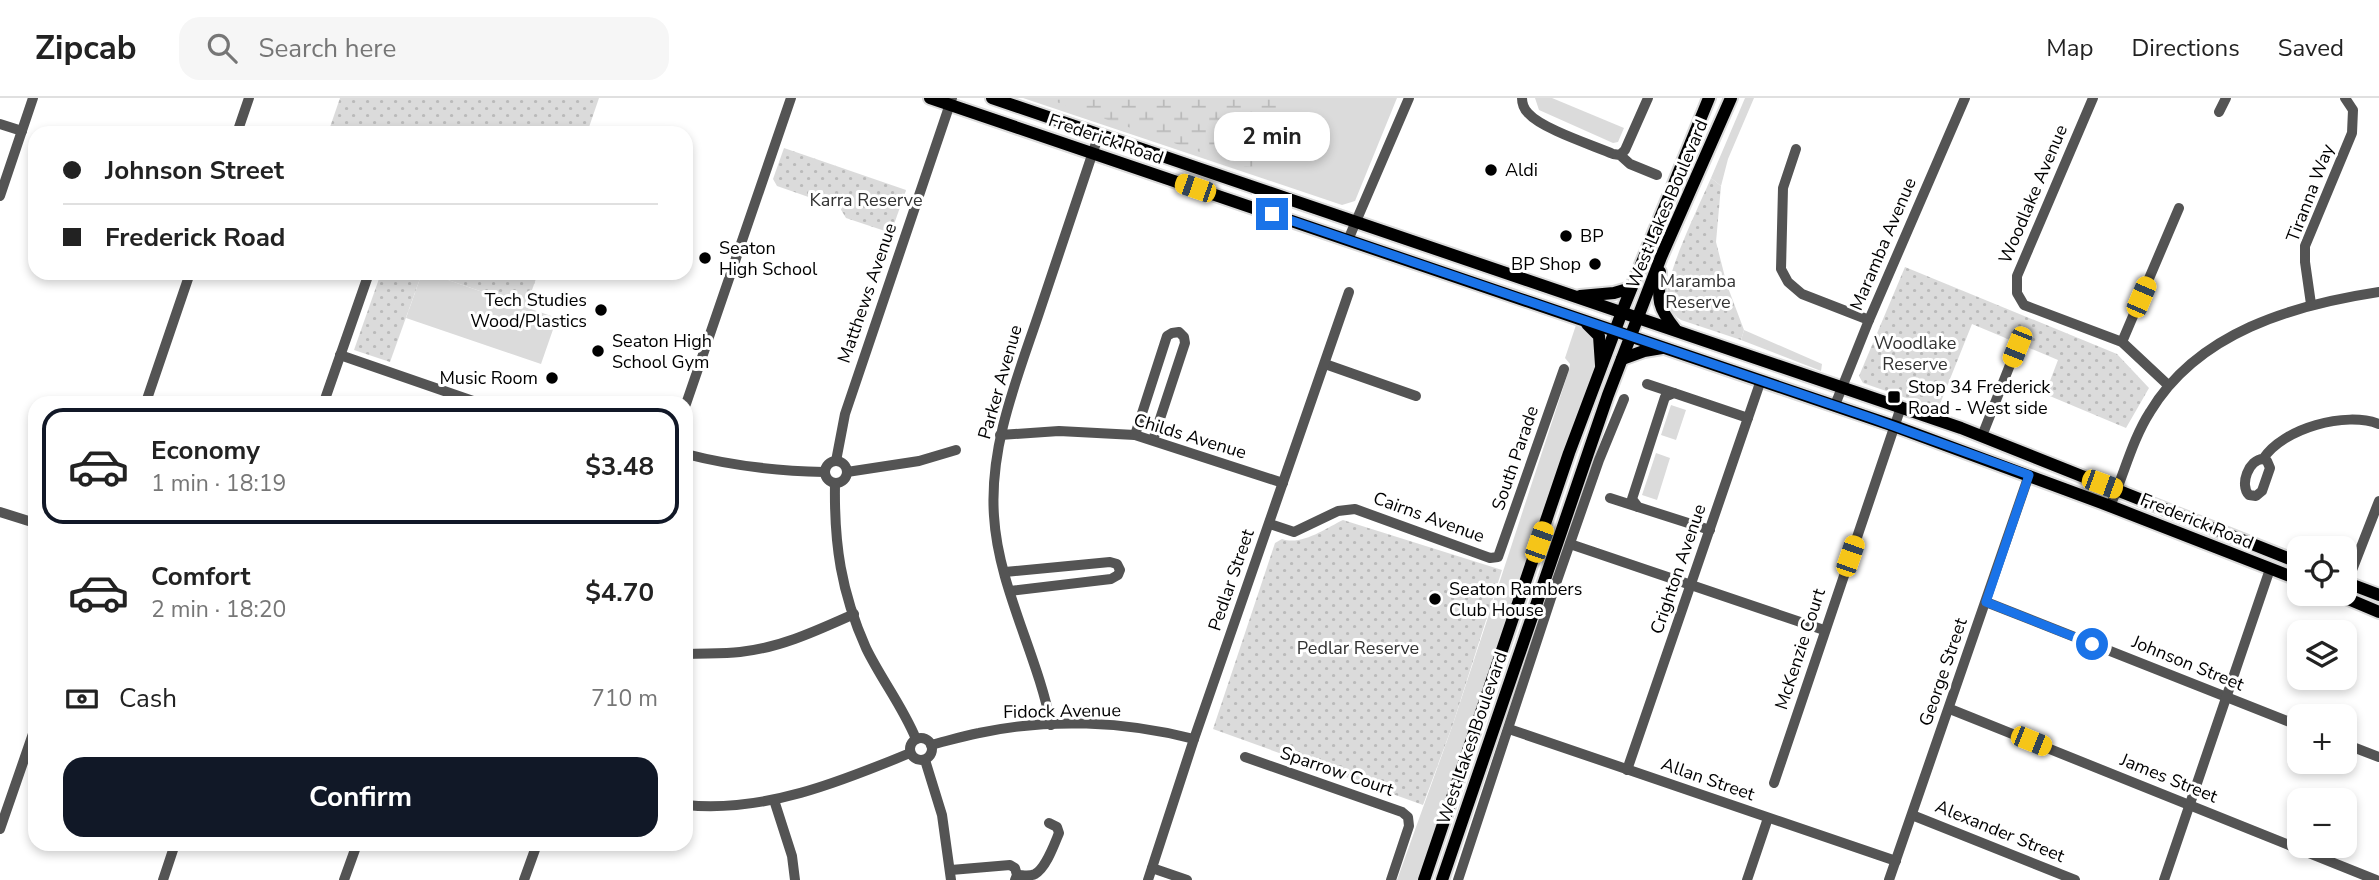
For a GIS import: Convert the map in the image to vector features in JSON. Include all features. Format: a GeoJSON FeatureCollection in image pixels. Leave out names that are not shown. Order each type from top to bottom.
{"type":"FeatureCollection","features":[{"type":"Feature","properties":{"kind":"main road","name":"Frederick Road"},"geometry":{"type":"LineString","coordinates":[[930,98],[950,101],[1092,154],[1835,405],[2029,475],[2287,575]]}},
{"type":"Feature","properties":{"kind":"main road","name":"Frederick Road"},"geometry":{"type":"LineString","coordinates":[[992,98],[1901,407],[2118,489],[2287,558]]}},
{"type":"Feature","properties":{"kind":"main road","name":"West Lakes Boulevard"},"geometry":{"type":"LineString","coordinates":[[1423,880],[1569,453],[1631,288],[1709,98]]}},
{"type":"Feature","properties":{"kind":"main road","name":"West Lakes Boulevard"},"geometry":{"type":"LineString","coordinates":[[1442,880],[1608,395],[1661,257],[1731,98]]}},
{"type":"Feature","properties":{"kind":"main road"},"geometry":{"type":"LineString","coordinates":[[1661,257],[1658,290],[1660,310],[1675,330]]}},
{"type":"Feature","properties":{"kind":"main road"},"geometry":{"type":"LineString","coordinates":[[1576,296],[1614,293],[1631,288]]}},
{"type":"Feature","properties":{"kind":"main road"},"geometry":{"type":"LineString","coordinates":[[1584,321],[1598,336],[1602,368]]}},
{"type":"Feature","properties":{"kind":"main road"},"geometry":{"type":"LineString","coordinates":[[1622,359],[1644,351],[1664,348]]}},
{"type":"Feature","properties":{"kind":"main road"},"geometry":{"type":"LineString","coordinates":[[2357,586],[2379,595]]}},
{"type":"Feature","properties":{"kind":"main road"},"geometry":{"type":"LineString","coordinates":[[2357,603],[2379,612]]}},
{"type":"Feature","properties":{"kind":"street"},"geometry":{"type":"LineString","coordinates":[[0,196],[33,98]]}},
{"type":"Feature","properties":{"kind":"street"},"geometry":{"type":"LineString","coordinates":[[239,126],[249,98]]}},
{"type":"Feature","properties":{"kind":"street"},"geometry":{"type":"LineString","coordinates":[[689,396],[791,98]]}},
{"type":"Feature","properties":{"kind":"street"},"geometry":{"type":"LineString","coordinates":[[1348,240],[1409,98]]}},
{"type":"Feature","properties":{"kind":"street"},"geometry":{"type":"LineString","coordinates":[[1522,98],[1523,106],[1530,116],[1620,155],[1630,164],[1657,175]]}},
{"type":"Feature","properties":{"kind":"street"},"geometry":{"type":"LineString","coordinates":[[1620,155],[1625,150],[1648,98]]}},
{"type":"Feature","properties":{"kind":"street","name":"Woodlake Avenue"},"geometry":{"type":"LineString","coordinates":[[2093,98],[2017,276],[2017,293],[2024,305],[2122,342],[2168,385]]}},
{"type":"Feature","properties":{"kind":"street"},"geometry":{"type":"LineString","coordinates":[[2219,112],[2226,98]]}},
{"type":"Feature","properties":{"kind":"street","name":"Tiranna Way"},"geometry":{"type":"LineString","coordinates":[[2311,304],[2305,246],[2352,133],[2353,110],[2345,98]]}},
{"type":"Feature","properties":{"kind":"street","name":"Maramba Avenue"},"geometry":{"type":"LineString","coordinates":[[1835,405],[1963,99]]}},
{"type":"Feature","properties":{"kind":"street","name":"Matthews Avenue"},"geometry":{"type":"LineString","coordinates":[[836,461],[845,414],[950,101]]}},
{"type":"Feature","properties":{"kind":"street"},"geometry":{"type":"LineString","coordinates":[[0,124],[22,131]]}},
{"type":"Feature","properties":{"kind":"street","name":"Parker Avenue"},"geometry":{"type":"LineString","coordinates":[[1051,726],[1046,701],[997,542],[993,486],[1000,435],[1014,386],[1099,134]]}},
{"type":"Feature","properties":{"kind":"street"},"geometry":{"type":"LineString","coordinates":[[1796,149],[1783,188],[1781,269],[1788,282],[1802,294],[1869,320]]}},
{"type":"Feature","properties":{"kind":"street"},"geometry":{"type":"LineString","coordinates":[[2122,342],[2179,208]]}},
{"type":"Feature","properties":{"kind":"street"},"geometry":{"type":"LineString","coordinates":[[148,396],[188,280]]}},
{"type":"Feature","properties":{"kind":"street"},"geometry":{"type":"LineString","coordinates":[[326,396],[367,280]]}},
{"type":"Feature","properties":{"kind":"street","name":"Pedlar Street"},"geometry":{"type":"LineString","coordinates":[[1148,880],[1349,292]]}},
{"type":"Feature","properties":{"kind":"street"},"geometry":{"type":"LineString","coordinates":[[2110,506],[2148,413],[2168,385],[2206,351],[2254,324],[2311,304],[2379,292]]}},
{"type":"Feature","properties":{"kind":"street"},"geometry":{"type":"LineString","coordinates":[[1135,435],[1167,336],[1180,332],[1185,343],[1153,440]]}},
{"type":"Feature","properties":{"kind":"street"},"geometry":{"type":"LineString","coordinates":[[1982,436],[2017,347]]}},
{"type":"Feature","properties":{"kind":"street"},"geometry":{"type":"LineString","coordinates":[[340,355],[459,396]]}},
{"type":"Feature","properties":{"kind":"street"},"geometry":{"type":"LineString","coordinates":[[1325,364],[1416,396]]}},
{"type":"Feature","properties":{"kind":"street","name":"South Parade"},"geometry":{"type":"LineString","coordinates":[[1498,557],[1564,369]]}},
{"type":"Feature","properties":{"kind":"street","name":"Crighton Avenue"},"geometry":{"type":"LineString","coordinates":[[1627,770],[1761,380]]}},
{"type":"Feature","properties":{"kind":"street"},"geometry":{"type":"LineString","coordinates":[[1647,384],[1748,418]]}},
{"type":"Feature","properties":{"kind":"street"},"geometry":{"type":"LineString","coordinates":[[1638,507],[1632,499],[1665,397],[1674,393]]}},
{"type":"Feature","properties":{"kind":"street"},"geometry":{"type":"LineString","coordinates":[[1608,395],[1616,421]]}},
{"type":"Feature","properties":{"kind":"street"},"geometry":{"type":"LineString","coordinates":[[1458,880],[1570,544],[1599,460],[1624,399]]}},
{"type":"Feature","properties":{"kind":"street","name":"McKenzie Court"},"geometry":{"type":"LineString","coordinates":[[1774,783],[1901,407]]}},
{"type":"Feature","properties":{"kind":"street"},"geometry":{"type":"LineString","coordinates":[[2263,458],[2278,442],[2329,421],[2354,419],[2379,424]]}},
{"type":"Feature","properties":{"kind":"street","name":"Childs Avenue"},"geometry":{"type":"LineString","coordinates":[[1000,435],[1059,431],[1135,435],[1283,483]]}},
{"type":"Feature","properties":{"kind":"street"},"geometry":{"type":"LineString","coordinates":[[847,472],[919,461],[956,450]]}},
{"type":"Feature","properties":{"kind":"street"},"geometry":{"type":"LineString","coordinates":[[693,456],[763,469],[824,472]]}},
{"type":"Feature","properties":{"kind":"street"},"geometry":{"type":"LineString","coordinates":[[824,472],[827,465],[836,461],[842,463],[847,472]]}},
{"type":"Feature","properties":{"kind":"street"},"geometry":{"type":"LineString","coordinates":[[824,472],[829,481],[835,484],[842,482],[847,472]]}},
{"type":"Feature","properties":{"kind":"street","name":"George Street"},"geometry":{"type":"LineString","coordinates":[[1889,880],[2029,475]]}},
{"type":"Feature","properties":{"kind":"street"},"geometry":{"type":"LineString","coordinates":[[835,484],[838,563],[853,614],[867,648],[916,739]]}},
{"type":"Feature","properties":{"kind":"street"},"geometry":{"type":"LineString","coordinates":[[1610,498],[1710,530]]}},
{"type":"Feature","properties":{"kind":"street"},"geometry":{"type":"LineString","coordinates":[[2357,555],[2379,501]]}},
{"type":"Feature","properties":{"kind":"street","name":"Cairns Avenue"},"geometry":{"type":"LineString","coordinates":[[1270,524],[1294,532],[1338,511],[1355,509],[1490,558],[1498,557]]}},
{"type":"Feature","properties":{"kind":"street"},"geometry":{"type":"LineString","coordinates":[[0,512],[28,521]]}},
{"type":"Feature","properties":{"kind":"street"},"geometry":{"type":"LineString","coordinates":[[1570,544],[1824,630]]}},
{"type":"Feature","properties":{"kind":"street"},"geometry":{"type":"LineString","coordinates":[[1005,572],[1110,562],[1117,564],[1120,570],[1118,575],[1111,579],[1010,591]]}},
{"type":"Feature","properties":{"kind":"street"},"geometry":{"type":"LineString","coordinates":[[2164,880],[2270,569]]}},
{"type":"Feature","properties":{"kind":"street","name":"Johnson Street"},"geometry":{"type":"LineString","coordinates":[[1986,602],[2287,721]]}},
{"type":"Feature","properties":{"kind":"street"},"geometry":{"type":"LineString","coordinates":[[693,654],[742,652],[780,643],[819,630],[853,614]]}},
{"type":"Feature","properties":{"kind":"street","name":"James Street"},"geometry":{"type":"LineString","coordinates":[[1950,709],[2376,880]]}},
{"type":"Feature","properties":{"kind":"street","name":"Fidock Avenue"},"geometry":{"type":"LineString","coordinates":[[931,745],[980,732],[1029,726],[1105,724],[1156,730],[1194,739]]}},
{"type":"Feature","properties":{"kind":"street","name":"Allan Street"},"geometry":{"type":"LineString","coordinates":[[1508,729],[1896,861]]}},
{"type":"Feature","properties":{"kind":"street"},"geometry":{"type":"LineString","coordinates":[[925,738],[931,745],[931,753],[925,760],[918,760],[911,753],[911,745],[916,739],[925,738]]}},
{"type":"Feature","properties":{"kind":"street"},"geometry":{"type":"LineString","coordinates":[[0,829],[28,748]]}},
{"type":"Feature","properties":{"kind":"street"},"geometry":{"type":"LineString","coordinates":[[2357,749],[2379,757]]}},
{"type":"Feature","properties":{"kind":"street"},"geometry":{"type":"LineString","coordinates":[[693,806],[712,808],[775,800],[844,780],[911,753]]}},
{"type":"Feature","properties":{"kind":"street","name":"Sparrow Court"},"geometry":{"type":"LineString","coordinates":[[1245,757],[1402,812],[1408,817],[1409,826],[1391,880]]}},
{"type":"Feature","properties":{"kind":"street"},"geometry":{"type":"LineString","coordinates":[[925,760],[942,815],[951,875],[1010,865],[1015,868],[1016,877],[1031,876],[1045,863],[1059,833],[1057,827],[1049,823]]}},
{"type":"Feature","properties":{"kind":"street"},"geometry":{"type":"LineString","coordinates":[[775,800],[792,856],[795,880]]}},
{"type":"Feature","properties":{"kind":"street","name":"Alexander Street"},"geometry":{"type":"LineString","coordinates":[[1912,815],[2075,880]]}},
{"type":"Feature","properties":{"kind":"street"},"geometry":{"type":"LineString","coordinates":[[1747,880],[1768,818]]}},
{"type":"Feature","properties":{"kind":"street"},"geometry":{"type":"LineString","coordinates":[[163,880],[173,851]]}},
{"type":"Feature","properties":{"kind":"street"},"geometry":{"type":"LineString","coordinates":[[344,880],[354,851]]}},
{"type":"Feature","properties":{"kind":"street"},"geometry":{"type":"LineString","coordinates":[[524,880],[534,851]]}},
{"type":"Feature","properties":{"kind":"street"},"geometry":{"type":"LineString","coordinates":[[1152,868],[1187,880]]}},
{"type":"Feature","properties":{"kind":"green space"},"geometry":{"type":"Polygon","coordinates":[[[340,98],[599,98],[589,126],[330,126],[340,98]]]}},
{"type":"Feature","properties":{"kind":"green space"},"geometry":{"type":"Polygon","coordinates":[[[1023,98],[1397,98],[1355,201],[1342,205],[1023,98]]]}},
{"type":"Feature","properties":{"kind":"green space"},"geometry":{"type":"Polygon","coordinates":[[[1045,98],[1273,98],[1285,127],[1272,156],[1260,164],[1243,167],[1045,98]]]}},
{"type":"Feature","properties":{"kind":"green space"},"geometry":{"type":"Polygon","coordinates":[[[1535,98],[1552,98],[1624,128],[1618,142],[1613,143],[1539,110],[1535,98]]]}},
{"type":"Feature","properties":{"kind":"green space"},"geometry":{"type":"Polygon","coordinates":[[[1745,98],[1754,98],[1728,159],[1721,186],[1711,178],[1745,98]]]}},
{"type":"Feature","properties":{"kind":"green space","name":"Karra Reserve"},"geometry":{"type":"Polygon","coordinates":[[[784,148],[906,190],[891,233],[846,218],[840,208],[777,186],[773,179],[784,148]]]}},
{"type":"Feature","properties":{"kind":"green space","name":"Maramba Reserve"},"geometry":{"type":"Polygon","coordinates":[[[1711,178],[1721,186],[1716,242],[1727,285],[1744,330],[1741,340],[1681,320],[1671,310],[1667,297],[1672,272],[1711,178]]]}},
{"type":"Feature","properties":{"kind":"green space","name":"Woodlake Reserve"},"geometry":{"type":"Polygon","coordinates":[[[1905,267],[2117,354],[2149,388],[2126,428],[2045,394],[2058,360],[1972,324],[1938,409],[1863,383],[1859,376],[1905,267]]]}},
{"type":"Feature","properties":{"kind":"green space"},"geometry":{"type":"Polygon","coordinates":[[[379,280],[419,280],[390,362],[354,350],[379,280]]]}},
{"type":"Feature","properties":{"kind":"green space"},"geometry":{"type":"Polygon","coordinates":[[[420,280],[448,280],[557,318],[541,364],[406,318],[420,280]]]}},
{"type":"Feature","properties":{"kind":"green space"},"geometry":{"type":"Polygon","coordinates":[[[448,280],[536,280],[526,307],[448,280]]]}},
{"type":"Feature","properties":{"kind":"green space"},"geometry":{"type":"Polygon","coordinates":[[[1577,322],[1594,342],[1594,367],[1418,880],[1397,880],[1453,724],[1569,370],[1570,364],[1565,358],[1577,322]]]}},
{"type":"Feature","properties":{"kind":"green space"},"geometry":{"type":"Polygon","coordinates":[[[1744,330],[1822,364],[1821,371],[1741,340],[1744,330]]]}},
{"type":"Feature","properties":{"kind":"green space"},"geometry":{"type":"Polygon","coordinates":[[[1671,405],[1686,410],[1676,440],[1661,435],[1671,405]]]}},
{"type":"Feature","properties":{"kind":"green space"},"geometry":{"type":"Polygon","coordinates":[[[1656,453],[1670,458],[1657,500],[1642,495],[1656,453]]]}},
{"type":"Feature","properties":{"kind":"green space","name":"Pedlar Reserve"},"geometry":{"type":"Polygon","coordinates":[[[1343,520],[1502,570],[1453,724],[1423,805],[1213,729],[1275,543],[1282,539],[1290,541],[1306,538],[1343,520]]]}},
{"type":"Feature","properties":{"kind":"place","name":"Aldi"},"geometry":{"type":"Point","coordinates":[1491,170]}},
{"type":"Feature","properties":{"kind":"place","name":"BP"},"geometry":{"type":"Point","coordinates":[1566,236]}},
{"type":"Feature","properties":{"kind":"place","name":"Seaton High School"},"geometry":{"type":"Point","coordinates":[705,258]}},
{"type":"Feature","properties":{"kind":"place","name":"BP Shop"},"geometry":{"type":"Point","coordinates":[1595,264]}},
{"type":"Feature","properties":{"kind":"place","name":"Tech Studies Wood/Plastics"},"geometry":{"type":"Point","coordinates":[601,310]}},
{"type":"Feature","properties":{"kind":"place","name":"Seaton High School Gym"},"geometry":{"type":"Point","coordinates":[598,351]}},
{"type":"Feature","properties":{"kind":"place","name":"Music Room"},"geometry":{"type":"Point","coordinates":[552,378]}},
{"type":"Feature","properties":{"kind":"place","name":"Stop 34 Frederick Road - West side"},"geometry":{"type":"Point","coordinates":[1894,397]}},
{"type":"Feature","properties":{"kind":"place","name":"Seaton Rambers Club House"},"geometry":{"type":"Point","coordinates":[1435,599]}},
{"type":"Feature","properties":{"kind":"route"},"geometry":{"type":"LineString","coordinates":[[1272,214],[1761,380],[2029,475],[1986,602],[2092,644]]}}]}
